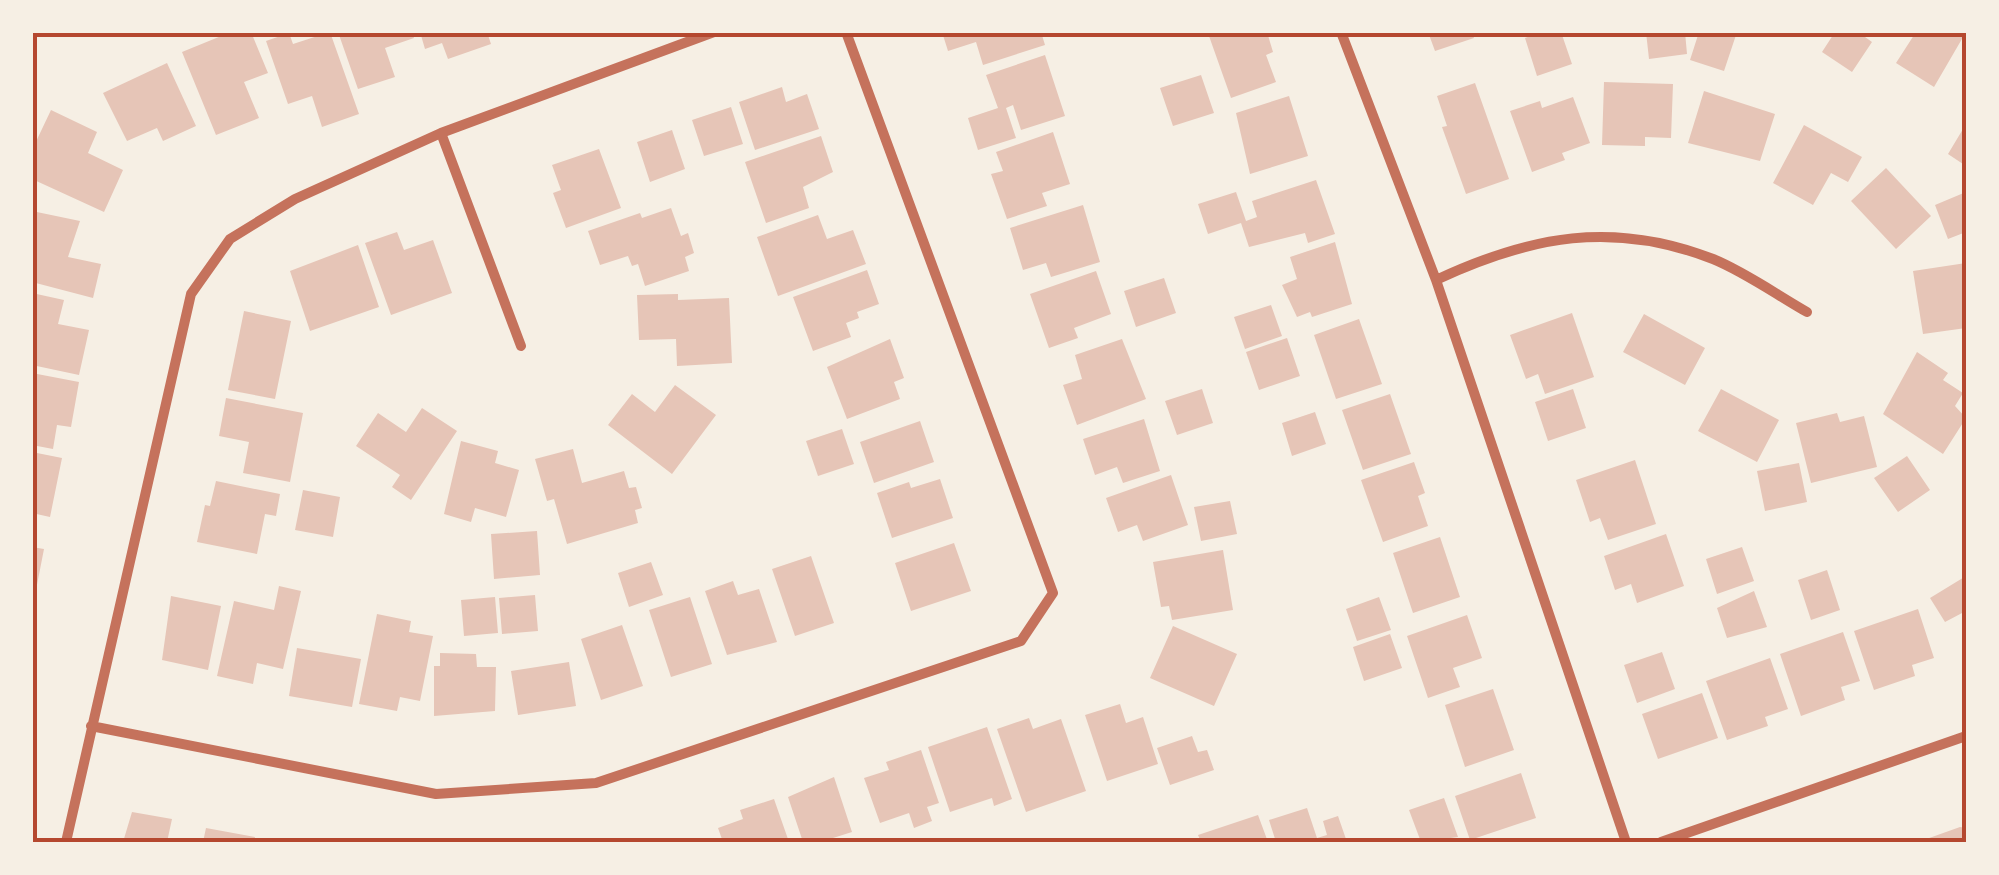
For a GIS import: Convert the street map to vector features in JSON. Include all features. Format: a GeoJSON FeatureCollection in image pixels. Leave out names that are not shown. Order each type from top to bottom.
{"type":"FeatureCollection","features":[{"type":"Feature","properties":{"kind":"street"},"geometry":{"type":"LineString","coordinates":[[66,842],[191,294],[230,239],[295,199],[441,133],[714,32]]}},
{"type":"Feature","properties":{"kind":"street"},"geometry":{"type":"LineString","coordinates":[[92,726],[436,794],[596,783],[1022,640],[1053,594],[846,32]]}},
{"type":"Feature","properties":{"kind":"street"},"geometry":{"type":"LineString","coordinates":[[1341,32],[1436,280],[1626,842]]}},
{"type":"Feature","properties":{"kind":"street"},"geometry":{"type":"LineString","coordinates":[[441,133],[520,346]]}},
{"type":"Feature","properties":{"kind":"street"},"geometry":{"type":"LineString","coordinates":[[1436,280],[1495,252],[1575,236],[1640,236],[1715,260],[1807,312]]}},
{"type":"Feature","properties":{"kind":"street"},"geometry":{"type":"LineString","coordinates":[[1660,842],[1966,736]]}},
{"type":"Feature","properties":{"kind":"building"},"geometry":{"type":"Polygon","coordinates":[[[231,32],[251,32],[268,73],[244,82],[259,118],[216,135],[182,52],[231,32]]]}},
{"type":"Feature","properties":{"kind":"building"},"geometry":{"type":"Polygon","coordinates":[[[330,32],[359,114],[322,127],[312,96],[288,104],[266,41],[289,33],[293,44],[330,32]]]}},
{"type":"Feature","properties":{"kind":"building"},"geometry":{"type":"Polygon","coordinates":[[[338,32],[412,32],[414,38],[385,48],[395,77],[358,89],[338,32]]]}},
{"type":"Feature","properties":{"kind":"building"},"geometry":{"type":"Polygon","coordinates":[[[420,32],[487,32],[491,44],[448,59],[442,43],[425,49],[420,32]]]}},
{"type":"Feature","properties":{"kind":"building"},"geometry":{"type":"Polygon","coordinates":[[[942,32],[1041,32],[1045,45],[983,65],[976,42],[948,51],[942,32]]]}},
{"type":"Feature","properties":{"kind":"building"},"geometry":{"type":"Polygon","coordinates":[[[1220,32],[1267,32],[1273,52],[1266,55],[1276,82],[1231,98],[1209,36],[1220,32]]]}},
{"type":"Feature","properties":{"kind":"building"},"geometry":{"type":"Polygon","coordinates":[[[1428,32],[1472,32],[1474,38],[1435,51],[1428,32]]]}},
{"type":"Feature","properties":{"kind":"building"},"geometry":{"type":"Polygon","coordinates":[[[1541,32],[1561,32],[1572,64],[1537,76],[1525,38],[1541,32]]]}},
{"type":"Feature","properties":{"kind":"building"},"geometry":{"type":"Polygon","coordinates":[[[1646,32],[1685,32],[1687,54],[1649,59],[1646,32]]]}},
{"type":"Feature","properties":{"kind":"building"},"geometry":{"type":"Polygon","coordinates":[[[1699,32],[1736,35],[1724,71],[1690,60],[1699,32]]]}},
{"type":"Feature","properties":{"kind":"building"},"geometry":{"type":"Polygon","coordinates":[[[1835,32],[1858,32],[1872,42],[1852,72],[1822,52],[1835,32]]]}},
{"type":"Feature","properties":{"kind":"building"},"geometry":{"type":"Polygon","coordinates":[[[1916,32],[1966,32],[1934,87],[1896,63],[1916,32]]]}},
{"type":"Feature","properties":{"kind":"building"},"geometry":{"type":"Polygon","coordinates":[[[1045,55],[1065,116],[1021,130],[1013,105],[1006,108],[1016,138],[978,150],[968,118],[998,108],[986,75],[1045,55]]]}},
{"type":"Feature","properties":{"kind":"building"},"geometry":{"type":"Polygon","coordinates":[[[167,63],[196,126],[163,141],[157,128],[127,141],[103,93],[167,63]]]}},
{"type":"Feature","properties":{"kind":"building"},"geometry":{"type":"Polygon","coordinates":[[[1201,75],[1214,113],[1173,126],[1160,88],[1201,75]]]}},
{"type":"Feature","properties":{"kind":"building"},"geometry":{"type":"Polygon","coordinates":[[[1604,82],[1673,84],[1671,138],[1645,137],[1645,146],[1602,145],[1604,82]]]}},
{"type":"Feature","properties":{"kind":"building"},"geometry":{"type":"Polygon","coordinates":[[[1475,83],[1509,179],[1466,194],[1442,127],[1447,126],[1437,96],[1475,83]]]}},
{"type":"Feature","properties":{"kind":"building"},"geometry":{"type":"Polygon","coordinates":[[[782,87],[786,102],[807,94],[819,129],[755,150],[739,102],[782,87]]]}},
{"type":"Feature","properties":{"kind":"building"},"geometry":{"type":"Polygon","coordinates":[[[1704,91],[1775,114],[1760,161],[1688,143],[1704,91]]]}},
{"type":"Feature","properties":{"kind":"building"},"geometry":{"type":"Polygon","coordinates":[[[1289,96],[1308,156],[1250,174],[1236,113],[1289,96]]]}},
{"type":"Feature","properties":{"kind":"building"},"geometry":{"type":"Polygon","coordinates":[[[1573,97],[1590,143],[1562,153],[1565,160],[1532,172],[1510,111],[1540,101],[1542,108],[1573,97]]]}},
{"type":"Feature","properties":{"kind":"building"},"geometry":{"type":"Polygon","coordinates":[[[731,107],[743,144],[704,156],[692,120],[731,107]]]}},
{"type":"Feature","properties":{"kind":"building"},"geometry":{"type":"Polygon","coordinates":[[[51,110],[97,132],[88,153],[123,170],[104,212],[32,179],[32,150],[51,110]]]}},
{"type":"Feature","properties":{"kind":"building"},"geometry":{"type":"Polygon","coordinates":[[[1966,124],[1966,166],[1948,154],[1966,124]]]}},
{"type":"Feature","properties":{"kind":"building"},"geometry":{"type":"Polygon","coordinates":[[[1804,125],[1862,157],[1848,182],[1831,173],[1813,205],[1773,183],[1804,125]]]}},
{"type":"Feature","properties":{"kind":"building"},"geometry":{"type":"Polygon","coordinates":[[[672,130],[685,169],[650,182],[637,142],[672,130]]]}},
{"type":"Feature","properties":{"kind":"building"},"geometry":{"type":"Polygon","coordinates":[[[1053,132],[1070,184],[1042,193],[1047,206],[1007,219],[991,174],[1003,171],[996,152],[1053,132]]]}},
{"type":"Feature","properties":{"kind":"building"},"geometry":{"type":"Polygon","coordinates":[[[821,136],[833,172],[803,187],[809,208],[766,223],[745,162],[821,136]]]}},
{"type":"Feature","properties":{"kind":"building"},"geometry":{"type":"Polygon","coordinates":[[[599,149],[621,208],[566,228],[553,193],[561,190],[552,165],[599,149]]]}},
{"type":"Feature","properties":{"kind":"building"},"geometry":{"type":"Polygon","coordinates":[[[1886,168],[1931,216],[1896,249],[1851,201],[1886,168]]]}},
{"type":"Feature","properties":{"kind":"building"},"geometry":{"type":"Polygon","coordinates":[[[1316,180],[1335,234],[1308,243],[1305,233],[1249,247],[1241,223],[1208,234],[1198,204],[1236,192],[1246,221],[1257,217],[1252,201],[1316,180]]]}},
{"type":"Feature","properties":{"kind":"building"},"geometry":{"type":"Polygon","coordinates":[[[1966,192],[1966,232],[1948,239],[1935,205],[1966,192]]]}},
{"type":"Feature","properties":{"kind":"building"},"geometry":{"type":"Polygon","coordinates":[[[1083,205],[1100,262],[1051,277],[1046,263],[1023,270],[1010,228],[1083,205]]]}},
{"type":"Feature","properties":{"kind":"building"},"geometry":{"type":"Polygon","coordinates":[[[671,208],[681,236],[688,233],[694,253],[685,257],[689,271],[645,286],[638,264],[632,266],[628,256],[600,265],[588,231],[640,213],[642,218],[671,208]]]}},
{"type":"Feature","properties":{"kind":"building"},"geometry":{"type":"Polygon","coordinates":[[[32,211],[80,221],[68,257],[101,264],[93,298],[32,282],[32,211]]]}},
{"type":"Feature","properties":{"kind":"building"},"geometry":{"type":"Polygon","coordinates":[[[818,215],[827,239],[853,230],[866,264],[778,296],[757,237],[818,215]]]}},
{"type":"Feature","properties":{"kind":"building"},"geometry":{"type":"Polygon","coordinates":[[[397,232],[404,250],[433,240],[452,293],[391,315],[365,243],[397,232]]]}},
{"type":"Feature","properties":{"kind":"building"},"geometry":{"type":"Polygon","coordinates":[[[1335,242],[1352,304],[1312,317],[1310,312],[1297,317],[1282,285],[1297,279],[1290,257],[1335,242]]]}},
{"type":"Feature","properties":{"kind":"building"},"geometry":{"type":"Polygon","coordinates":[[[358,245],[379,307],[310,331],[290,271],[358,245]]]}},
{"type":"Feature","properties":{"kind":"building"},"geometry":{"type":"Polygon","coordinates":[[[1966,263],[1966,328],[1923,334],[1913,271],[1966,263]]]}},
{"type":"Feature","properties":{"kind":"building"},"geometry":{"type":"Polygon","coordinates":[[[867,270],[879,304],[857,312],[859,318],[846,323],[851,337],[813,351],[793,297],[867,270]]]}},
{"type":"Feature","properties":{"kind":"building"},"geometry":{"type":"Polygon","coordinates":[[[1096,271],[1111,314],[1074,328],[1078,338],[1049,348],[1030,294],[1096,271]]]}},
{"type":"Feature","properties":{"kind":"building"},"geometry":{"type":"Polygon","coordinates":[[[1164,278],[1176,313],[1136,327],[1124,291],[1164,278]]]}},
{"type":"Feature","properties":{"kind":"building"},"geometry":{"type":"Polygon","coordinates":[[[32,293],[64,300],[58,324],[89,330],[79,375],[32,365],[32,293]]]}},
{"type":"Feature","properties":{"kind":"building"},"geometry":{"type":"Polygon","coordinates":[[[678,294],[678,300],[729,298],[732,363],[677,366],[676,339],[639,340],[637,295],[678,294]]]}},
{"type":"Feature","properties":{"kind":"building"},"geometry":{"type":"Polygon","coordinates":[[[1271,305],[1282,336],[1245,349],[1234,317],[1271,305]]]}},
{"type":"Feature","properties":{"kind":"building"},"geometry":{"type":"Polygon","coordinates":[[[244,311],[291,321],[275,399],[228,390],[244,311]]]}},
{"type":"Feature","properties":{"kind":"building"},"geometry":{"type":"Polygon","coordinates":[[[1572,313],[1594,377],[1545,394],[1538,374],[1526,379],[1510,335],[1572,313]]]}},
{"type":"Feature","properties":{"kind":"building"},"geometry":{"type":"Polygon","coordinates":[[[1644,314],[1705,348],[1685,385],[1623,352],[1644,314]]]}},
{"type":"Feature","properties":{"kind":"building"},"geometry":{"type":"Polygon","coordinates":[[[1359,319],[1382,384],[1336,399],[1314,335],[1359,319]]]}},
{"type":"Feature","properties":{"kind":"building"},"geometry":{"type":"Polygon","coordinates":[[[1287,338],[1300,376],[1259,390],[1246,352],[1287,338]]]}},
{"type":"Feature","properties":{"kind":"building"},"geometry":{"type":"Polygon","coordinates":[[[890,339],[904,378],[894,382],[900,399],[847,419],[827,367],[890,339]]]}},
{"type":"Feature","properties":{"kind":"building"},"geometry":{"type":"Polygon","coordinates":[[[1122,339],[1146,399],[1077,425],[1063,385],[1082,379],[1075,355],[1122,339]]]}},
{"type":"Feature","properties":{"kind":"building"},"geometry":{"type":"Polygon","coordinates":[[[1917,352],[1948,373],[1943,380],[1963,393],[1955,406],[1966,418],[1943,454],[1883,414],[1917,352]]]}},
{"type":"Feature","properties":{"kind":"building"},"geometry":{"type":"Polygon","coordinates":[[[32,373],[79,382],[71,427],[57,425],[53,449],[32,445],[32,373]]]}},
{"type":"Feature","properties":{"kind":"building"},"geometry":{"type":"Polygon","coordinates":[[[675,385],[716,415],[672,474],[608,425],[632,394],[655,412],[675,385]]]}},
{"type":"Feature","properties":{"kind":"building"},"geometry":{"type":"Polygon","coordinates":[[[1202,389],[1213,423],[1177,435],[1165,401],[1202,389]]]}},
{"type":"Feature","properties":{"kind":"building"},"geometry":{"type":"Polygon","coordinates":[[[1573,389],[1586,428],[1548,441],[1535,402],[1573,389]]]}},
{"type":"Feature","properties":{"kind":"building"},"geometry":{"type":"Polygon","coordinates":[[[1721,389],[1779,420],[1757,462],[1698,431],[1721,389]]]}},
{"type":"Feature","properties":{"kind":"building"},"geometry":{"type":"Polygon","coordinates":[[[1390,394],[1411,454],[1363,470],[1342,410],[1390,394]]]}},
{"type":"Feature","properties":{"kind":"building"},"geometry":{"type":"Polygon","coordinates":[[[226,398],[303,413],[290,482],[243,473],[249,442],[219,436],[226,398]]]}},
{"type":"Feature","properties":{"kind":"building"},"geometry":{"type":"Polygon","coordinates":[[[422,408],[457,431],[411,500],[392,487],[400,475],[356,446],[378,413],[406,432],[422,408]]]}},
{"type":"Feature","properties":{"kind":"building"},"geometry":{"type":"Polygon","coordinates":[[[1315,412],[1326,444],[1292,456],[1282,423],[1315,412]]]}},
{"type":"Feature","properties":{"kind":"building"},"geometry":{"type":"Polygon","coordinates":[[[1837,413],[1840,422],[1864,416],[1877,467],[1811,483],[1796,423],[1837,413]]]}},
{"type":"Feature","properties":{"kind":"building"},"geometry":{"type":"Polygon","coordinates":[[[1144,419],[1160,471],[1123,483],[1117,467],[1095,475],[1083,439],[1144,419]]]}},
{"type":"Feature","properties":{"kind":"building"},"geometry":{"type":"Polygon","coordinates":[[[920,421],[934,462],[874,483],[860,442],[920,421]]]}},
{"type":"Feature","properties":{"kind":"building"},"geometry":{"type":"Polygon","coordinates":[[[842,429],[854,464],[818,476],[806,441],[842,429]]]}},
{"type":"Feature","properties":{"kind":"building"},"geometry":{"type":"Polygon","coordinates":[[[461,441],[498,451],[495,463],[519,470],[506,517],[475,508],[471,522],[444,514],[461,441]]]}},
{"type":"Feature","properties":{"kind":"building"},"geometry":{"type":"Polygon","coordinates":[[[573,449],[582,483],[624,471],[629,488],[636,487],[642,508],[635,510],[638,523],[567,544],[554,499],[547,501],[535,459],[573,449]]]}},
{"type":"Feature","properties":{"kind":"building"},"geometry":{"type":"Polygon","coordinates":[[[32,452],[62,458],[50,517],[32,513],[32,452]]]}},
{"type":"Feature","properties":{"kind":"building"},"geometry":{"type":"Polygon","coordinates":[[[1907,456],[1930,490],[1898,512],[1874,478],[1907,456]]]}},
{"type":"Feature","properties":{"kind":"building"},"geometry":{"type":"Polygon","coordinates":[[[1635,460],[1656,524],[1608,540],[1600,518],[1590,522],[1576,480],[1635,460]]]}},
{"type":"Feature","properties":{"kind":"building"},"geometry":{"type":"Polygon","coordinates":[[[1414,462],[1425,493],[1418,496],[1428,526],[1383,542],[1361,480],[1414,462]]]}},
{"type":"Feature","properties":{"kind":"building"},"geometry":{"type":"Polygon","coordinates":[[[1799,463],[1807,502],[1765,511],[1757,471],[1799,463]]]}},
{"type":"Feature","properties":{"kind":"building"},"geometry":{"type":"Polygon","coordinates":[[[1171,475],[1188,525],[1143,541],[1137,525],[1118,532],[1106,498],[1171,475]]]}},
{"type":"Feature","properties":{"kind":"building"},"geometry":{"type":"Polygon","coordinates":[[[940,479],[953,518],[892,538],[877,493],[909,482],[911,488],[940,479]]]}},
{"type":"Feature","properties":{"kind":"building"},"geometry":{"type":"Polygon","coordinates":[[[216,481],[280,494],[276,516],[265,514],[257,554],[197,542],[205,505],[210,506],[216,481]]]}},
{"type":"Feature","properties":{"kind":"building"},"geometry":{"type":"Polygon","coordinates":[[[303,490],[340,497],[333,537],[295,530],[303,490]]]}},
{"type":"Feature","properties":{"kind":"building"},"geometry":{"type":"Polygon","coordinates":[[[1230,501],[1237,534],[1201,541],[1194,507],[1230,501]]]}},
{"type":"Feature","properties":{"kind":"building"},"geometry":{"type":"Polygon","coordinates":[[[537,531],[540,575],[494,579],[491,534],[537,531]]]}},
{"type":"Feature","properties":{"kind":"building"},"geometry":{"type":"Polygon","coordinates":[[[1666,534],[1684,586],[1637,603],[1631,584],[1615,590],[1604,556],[1666,534]]]}},
{"type":"Feature","properties":{"kind":"building"},"geometry":{"type":"Polygon","coordinates":[[[1440,537],[1460,597],[1413,613],[1393,553],[1440,537]]]}},
{"type":"Feature","properties":{"kind":"building"},"geometry":{"type":"Polygon","coordinates":[[[954,543],[971,591],[911,611],[895,563],[954,543]]]}},
{"type":"Feature","properties":{"kind":"building"},"geometry":{"type":"Polygon","coordinates":[[[32,547],[44,549],[34,600],[32,600],[32,547]]]}},
{"type":"Feature","properties":{"kind":"building"},"geometry":{"type":"Polygon","coordinates":[[[1742,547],[1754,581],[1717,594],[1706,559],[1742,547]]]}},
{"type":"Feature","properties":{"kind":"building"},"geometry":{"type":"Polygon","coordinates":[[[1223,550],[1233,610],[1172,620],[1169,606],[1161,607],[1153,562],[1223,550]]]}},
{"type":"Feature","properties":{"kind":"building"},"geometry":{"type":"Polygon","coordinates":[[[811,556],[834,623],[795,636],[772,569],[811,556]]]}},
{"type":"Feature","properties":{"kind":"building"},"geometry":{"type":"Polygon","coordinates":[[[651,562],[663,595],[629,607],[618,573],[651,562]]]}},
{"type":"Feature","properties":{"kind":"building"},"geometry":{"type":"Polygon","coordinates":[[[1827,570],[1840,610],[1811,620],[1798,580],[1827,570]]]}},
{"type":"Feature","properties":{"kind":"building"},"geometry":{"type":"Polygon","coordinates":[[[1966,576],[1966,617],[1964,612],[1945,622],[1930,598],[1966,576]]]}},
{"type":"Feature","properties":{"kind":"building"},"geometry":{"type":"Polygon","coordinates":[[[733,581],[738,595],[759,589],[777,642],[727,655],[705,591],[733,581]]]}},
{"type":"Feature","properties":{"kind":"building"},"geometry":{"type":"Polygon","coordinates":[[[279,586],[301,591],[283,669],[257,663],[253,684],[217,676],[234,601],[274,610],[279,586]]]}},
{"type":"Feature","properties":{"kind":"building"},"geometry":{"type":"Polygon","coordinates":[[[1754,591],[1767,627],[1727,638],[1717,608],[1754,591]]]}},
{"type":"Feature","properties":{"kind":"building"},"geometry":{"type":"Polygon","coordinates":[[[535,595],[538,631],[502,634],[499,598],[535,595]]]}},
{"type":"Feature","properties":{"kind":"building"},"geometry":{"type":"Polygon","coordinates":[[[171,596],[221,606],[208,670],[162,660],[171,596]]]}},
{"type":"Feature","properties":{"kind":"building"},"geometry":{"type":"Polygon","coordinates":[[[495,597],[498,633],[464,636],[461,600],[495,597]]]}},
{"type":"Feature","properties":{"kind":"building"},"geometry":{"type":"Polygon","coordinates":[[[690,597],[712,664],[671,677],[649,610],[690,597]]]}},
{"type":"Feature","properties":{"kind":"building"},"geometry":{"type":"Polygon","coordinates":[[[1379,597],[1391,630],[1357,641],[1346,609],[1379,597]]]}},
{"type":"Feature","properties":{"kind":"building"},"geometry":{"type":"Polygon","coordinates":[[[1918,609],[1934,658],[1912,665],[1915,676],[1874,690],[1854,631],[1918,609]]]}},
{"type":"Feature","properties":{"kind":"building"},"geometry":{"type":"Polygon","coordinates":[[[377,614],[411,621],[409,632],[433,636],[420,701],[400,697],[397,711],[359,704],[377,614]]]}},
{"type":"Feature","properties":{"kind":"building"},"geometry":{"type":"Polygon","coordinates":[[[1467,615],[1482,658],[1453,668],[1460,687],[1428,698],[1407,636],[1467,615]]]}},
{"type":"Feature","properties":{"kind":"building"},"geometry":{"type":"Polygon","coordinates":[[[622,625],[643,686],[601,700],[581,639],[622,625]]]}},
{"type":"Feature","properties":{"kind":"building"},"geometry":{"type":"Polygon","coordinates":[[[1173,626],[1237,654],[1214,706],[1150,678],[1173,626]]]}},
{"type":"Feature","properties":{"kind":"building"},"geometry":{"type":"Polygon","coordinates":[[[1843,632],[1860,681],[1841,687],[1845,700],[1801,716],[1780,654],[1843,632]]]}},
{"type":"Feature","properties":{"kind":"building"},"geometry":{"type":"Polygon","coordinates":[[[1390,634],[1402,668],[1364,681],[1353,647],[1390,634]]]}},
{"type":"Feature","properties":{"kind":"building"},"geometry":{"type":"Polygon","coordinates":[[[297,648],[361,659],[352,707],[289,696],[297,648]]]}},
{"type":"Feature","properties":{"kind":"building"},"geometry":{"type":"Polygon","coordinates":[[[1662,652],[1675,689],[1637,703],[1624,665],[1662,652]]]}},
{"type":"Feature","properties":{"kind":"building"},"geometry":{"type":"Polygon","coordinates":[[[440,653],[476,654],[477,667],[496,667],[495,711],[434,716],[434,666],[440,666],[440,653]]]}},
{"type":"Feature","properties":{"kind":"building"},"geometry":{"type":"Polygon","coordinates":[[[1770,658],[1788,709],[1765,717],[1768,726],[1727,740],[1706,681],[1770,658]]]}},
{"type":"Feature","properties":{"kind":"building"},"geometry":{"type":"Polygon","coordinates":[[[569,662],[576,706],[518,715],[511,671],[569,662]]]}},
{"type":"Feature","properties":{"kind":"building"},"geometry":{"type":"Polygon","coordinates":[[[1493,689],[1514,750],[1465,767],[1445,705],[1493,689]]]}},
{"type":"Feature","properties":{"kind":"building"},"geometry":{"type":"Polygon","coordinates":[[[1702,693],[1718,738],[1658,759],[1642,714],[1702,693]]]}},
{"type":"Feature","properties":{"kind":"building"},"geometry":{"type":"Polygon","coordinates":[[[1120,704],[1126,723],[1143,717],[1158,764],[1107,781],[1085,715],[1120,704]]]}},
{"type":"Feature","properties":{"kind":"building"},"geometry":{"type":"Polygon","coordinates":[[[1029,718],[1033,729],[1061,719],[1086,791],[1026,812],[997,729],[1029,718]]]}},
{"type":"Feature","properties":{"kind":"building"},"geometry":{"type":"Polygon","coordinates":[[[987,727],[1012,799],[994,806],[992,798],[950,812],[928,747],[987,727]]]}},
{"type":"Feature","properties":{"kind":"building"},"geometry":{"type":"Polygon","coordinates":[[[1192,736],[1198,752],[1207,750],[1214,770],[1170,785],[1157,748],[1192,736]]]}},
{"type":"Feature","properties":{"kind":"building"},"geometry":{"type":"Polygon","coordinates":[[[921,750],[939,803],[927,807],[932,821],[914,828],[909,813],[880,823],[864,778],[889,770],[886,762],[921,750]]]}},
{"type":"Feature","properties":{"kind":"building"},"geometry":{"type":"Polygon","coordinates":[[[1521,773],[1536,818],[1470,840],[1455,796],[1521,773]]]}},
{"type":"Feature","properties":{"kind":"building"},"geometry":{"type":"Polygon","coordinates":[[[834,777],[852,832],[833,838],[835,842],[803,842],[788,797],[834,777]]]}},
{"type":"Feature","properties":{"kind":"building"},"geometry":{"type":"Polygon","coordinates":[[[1444,798],[1458,837],[1421,842],[1409,810],[1444,798]]]}},
{"type":"Feature","properties":{"kind":"building"},"geometry":{"type":"Polygon","coordinates":[[[774,799],[789,842],[723,842],[718,828],[743,819],[740,810],[774,799]]]}},
{"type":"Feature","properties":{"kind":"building"},"geometry":{"type":"Polygon","coordinates":[[[1307,808],[1317,838],[1327,835],[1323,821],[1338,816],[1347,842],[1276,842],[1269,820],[1307,808]]]}},
{"type":"Feature","properties":{"kind":"building"},"geometry":{"type":"Polygon","coordinates":[[[132,812],[172,819],[167,842],[123,842],[132,812]]]}},
{"type":"Feature","properties":{"kind":"building"},"geometry":{"type":"Polygon","coordinates":[[[1258,815],[1268,842],[1201,842],[1198,835],[1258,815]]]}},
{"type":"Feature","properties":{"kind":"building"},"geometry":{"type":"Polygon","coordinates":[[[206,828],[255,837],[254,842],[203,842],[206,828]]]}},
{"type":"Feature","properties":{"kind":"building"},"geometry":{"type":"Polygon","coordinates":[[[1966,828],[1966,842],[1918,842],[1966,828]]]}}]}
